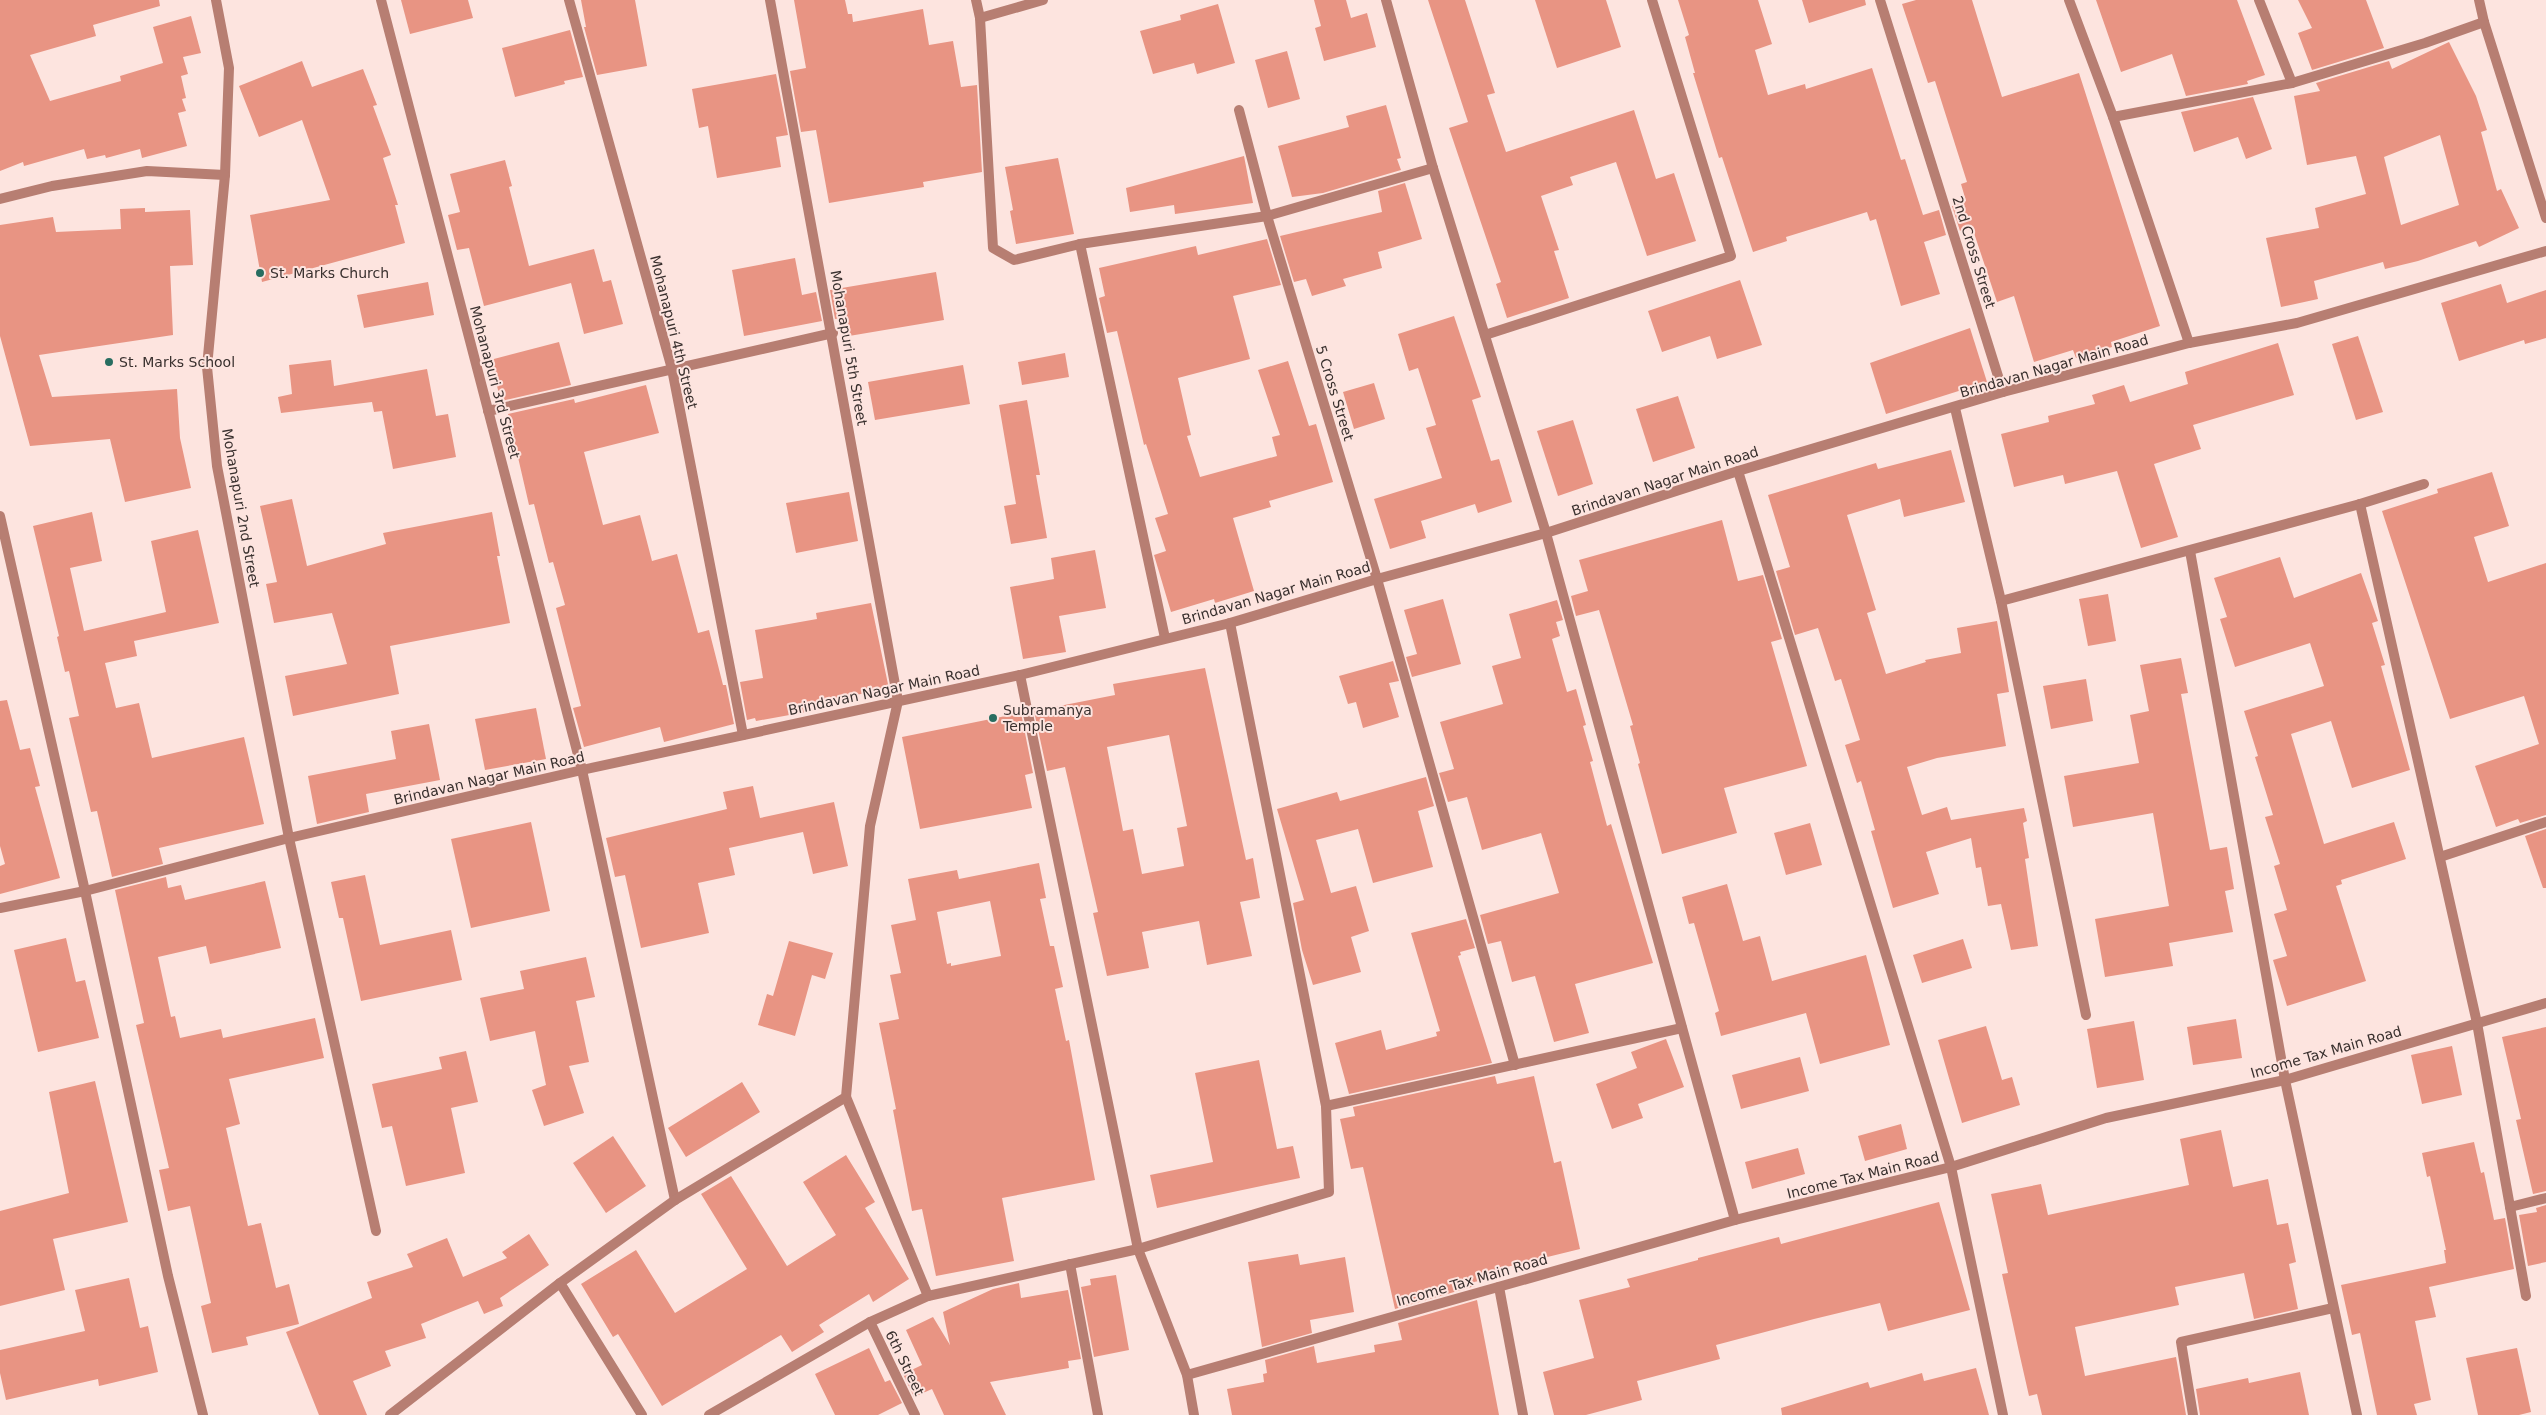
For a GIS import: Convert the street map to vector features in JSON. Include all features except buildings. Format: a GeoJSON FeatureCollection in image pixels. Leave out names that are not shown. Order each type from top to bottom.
{"type":"FeatureCollection","features":[{"type":"Feature","properties":{"kind":"street","name":"Mohanapuri 2nd Street"},"geometry":{"type":"LineString","coordinates":[[216,0],[229,68],[225,175],[207,367],[217,466],[289,838],[376,1230]]}},
{"type":"Feature","properties":{"kind":"street","name":"Mohanapuri 3rd Street"},"geometry":{"type":"LineString","coordinates":[[382,0],[582,770],[675,1200]]}},
{"type":"Feature","properties":{"kind":"street","name":"Mohanapuri 4th Street"},"geometry":{"type":"LineString","coordinates":[[569,0],[672,369],[743,735]]}},
{"type":"Feature","properties":{"kind":"street","name":"Mohanapuri 5th Street"},"geometry":{"type":"LineString","coordinates":[[770,0],[833,333],[898,701]]}},
{"type":"Feature","properties":{"kind":"street"},"geometry":{"type":"LineString","coordinates":[[976,0],[980,18],[993,248],[1014,260],[1080,244],[1267,216],[1433,168]]}},
{"type":"Feature","properties":{"kind":"street"},"geometry":{"type":"LineString","coordinates":[[980,18],[1042,0]]}},
{"type":"Feature","properties":{"kind":"street"},"geometry":{"type":"LineString","coordinates":[[1386,0],[1433,168],[1546,533],[1735,1220]]}},
{"type":"Feature","properties":{"kind":"street"},"geometry":{"type":"LineString","coordinates":[[1485,335],[1731,256],[1652,0]]}},
{"type":"Feature","properties":{"kind":"street","name":"2nd Cross Street"},"geometry":{"type":"LineString","coordinates":[[1880,0],[2003,392]]}},
{"type":"Feature","properties":{"kind":"street"},"geometry":{"type":"LineString","coordinates":[[2069,0],[2112,117],[2189,344]]}},
{"type":"Feature","properties":{"kind":"street"},"geometry":{"type":"LineString","coordinates":[[2260,0],[2292,83]]}},
{"type":"Feature","properties":{"kind":"street"},"geometry":{"type":"LineString","coordinates":[[2479,0],[2484,22],[2546,218]]}},
{"type":"Feature","properties":{"kind":"street"},"geometry":{"type":"LineString","coordinates":[[2112,117],[2292,83],[2425,43],[2484,22]]}},
{"type":"Feature","properties":{"kind":"street","name":"5 Cross Street"},"geometry":{"type":"LineString","coordinates":[[1239,110],[1267,216],[1377,579],[1515,1065]]}},
{"type":"Feature","properties":{"kind":"street"},"geometry":{"type":"LineString","coordinates":[[0,199],[52,186],[147,171],[225,175]]}},
{"type":"Feature","properties":{"kind":"street"},"geometry":{"type":"LineString","coordinates":[[1080,244],[1165,638]]}},
{"type":"Feature","properties":{"kind":"street","name":"Brindavan Nagar Main Road"},"geometry":{"type":"LineString","coordinates":[[0,908],[85,891],[289,838],[582,770],[1020,674],[1230,623],[1377,579],[1546,533],[1738,471],[1955,408],[2003,392],[2189,344],[2297,323],[2546,251]]}},
{"type":"Feature","properties":{"kind":"street"},"geometry":{"type":"LineString","coordinates":[[488,411],[833,333]]}},
{"type":"Feature","properties":{"kind":"street"},"geometry":{"type":"LineString","coordinates":[[1955,408],[2001,601],[2086,1014]]}},
{"type":"Feature","properties":{"kind":"street"},"geometry":{"type":"LineString","coordinates":[[1738,471],[1951,1168],[2003,1415]]}},
{"type":"Feature","properties":{"kind":"street"},"geometry":{"type":"LineString","coordinates":[[2001,601],[2360,504],[2424,484]]}},
{"type":"Feature","properties":{"kind":"street"},"geometry":{"type":"LineString","coordinates":[[2360,504],[2476,1023],[2526,1296]]}},
{"type":"Feature","properties":{"kind":"street"},"geometry":{"type":"LineString","coordinates":[[0,516],[85,891],[168,1276],[193,1384],[203,1415]]}},
{"type":"Feature","properties":{"kind":"street"},"geometry":{"type":"LineString","coordinates":[[2190,551],[2285,1080],[2356,1415]]}},
{"type":"Feature","properties":{"kind":"street"},"geometry":{"type":"LineString","coordinates":[[709,1415],[870,1322],[928,1296],[1138,1249],[1329,1192],[1326,1106],[1230,623]]}},
{"type":"Feature","properties":{"kind":"street"},"geometry":{"type":"LineString","coordinates":[[1020,674],[1138,1249],[1187,1375],[1194,1415]]}},
{"type":"Feature","properties":{"kind":"street"},"geometry":{"type":"LineString","coordinates":[[898,701],[870,826],[846,1097],[928,1296]]}},
{"type":"Feature","properties":{"kind":"street"},"geometry":{"type":"LineString","coordinates":[[2440,857],[2546,822]]}},
{"type":"Feature","properties":{"kind":"street","name":"Income Tax Main Road"},"geometry":{"type":"LineString","coordinates":[[1187,1375],[1735,1220],[1951,1168],[2106,1118],[2285,1080],[2546,1003]]}},
{"type":"Feature","properties":{"kind":"street"},"geometry":{"type":"LineString","coordinates":[[1326,1106],[1682,1028]]}},
{"type":"Feature","properties":{"kind":"street"},"geometry":{"type":"LineString","coordinates":[[390,1415],[560,1283],[675,1200],[846,1097]]}},
{"type":"Feature","properties":{"kind":"street"},"geometry":{"type":"LineString","coordinates":[[2510,1207],[2546,1198]]}},
{"type":"Feature","properties":{"kind":"street"},"geometry":{"type":"LineString","coordinates":[[1070,1264],[1098,1415]]}},
{"type":"Feature","properties":{"kind":"street"},"geometry":{"type":"LineString","coordinates":[[560,1283],[642,1415]]}},
{"type":"Feature","properties":{"kind":"street"},"geometry":{"type":"LineString","coordinates":[[1498,1287],[1523,1415]]}},
{"type":"Feature","properties":{"kind":"street"},"geometry":{"type":"LineString","coordinates":[[2193,1415],[2181,1342],[2334,1308]]}},
{"type":"Feature","properties":{"kind":"street","name":"6th Street"},"geometry":{"type":"LineString","coordinates":[[870,1322],[915,1415]]}},
{"type":"Feature","properties":{"kind":"place","name":"St. Marks Church"},"geometry":{"type":"Point","coordinates":[260,273]}},
{"type":"Feature","properties":{"kind":"place","name":"St. Marks School"},"geometry":{"type":"Point","coordinates":[109,362]}},
{"type":"Feature","properties":{"kind":"place","name":"Subramanya Temple"},"geometry":{"type":"Point","coordinates":[993,718]}}]}
